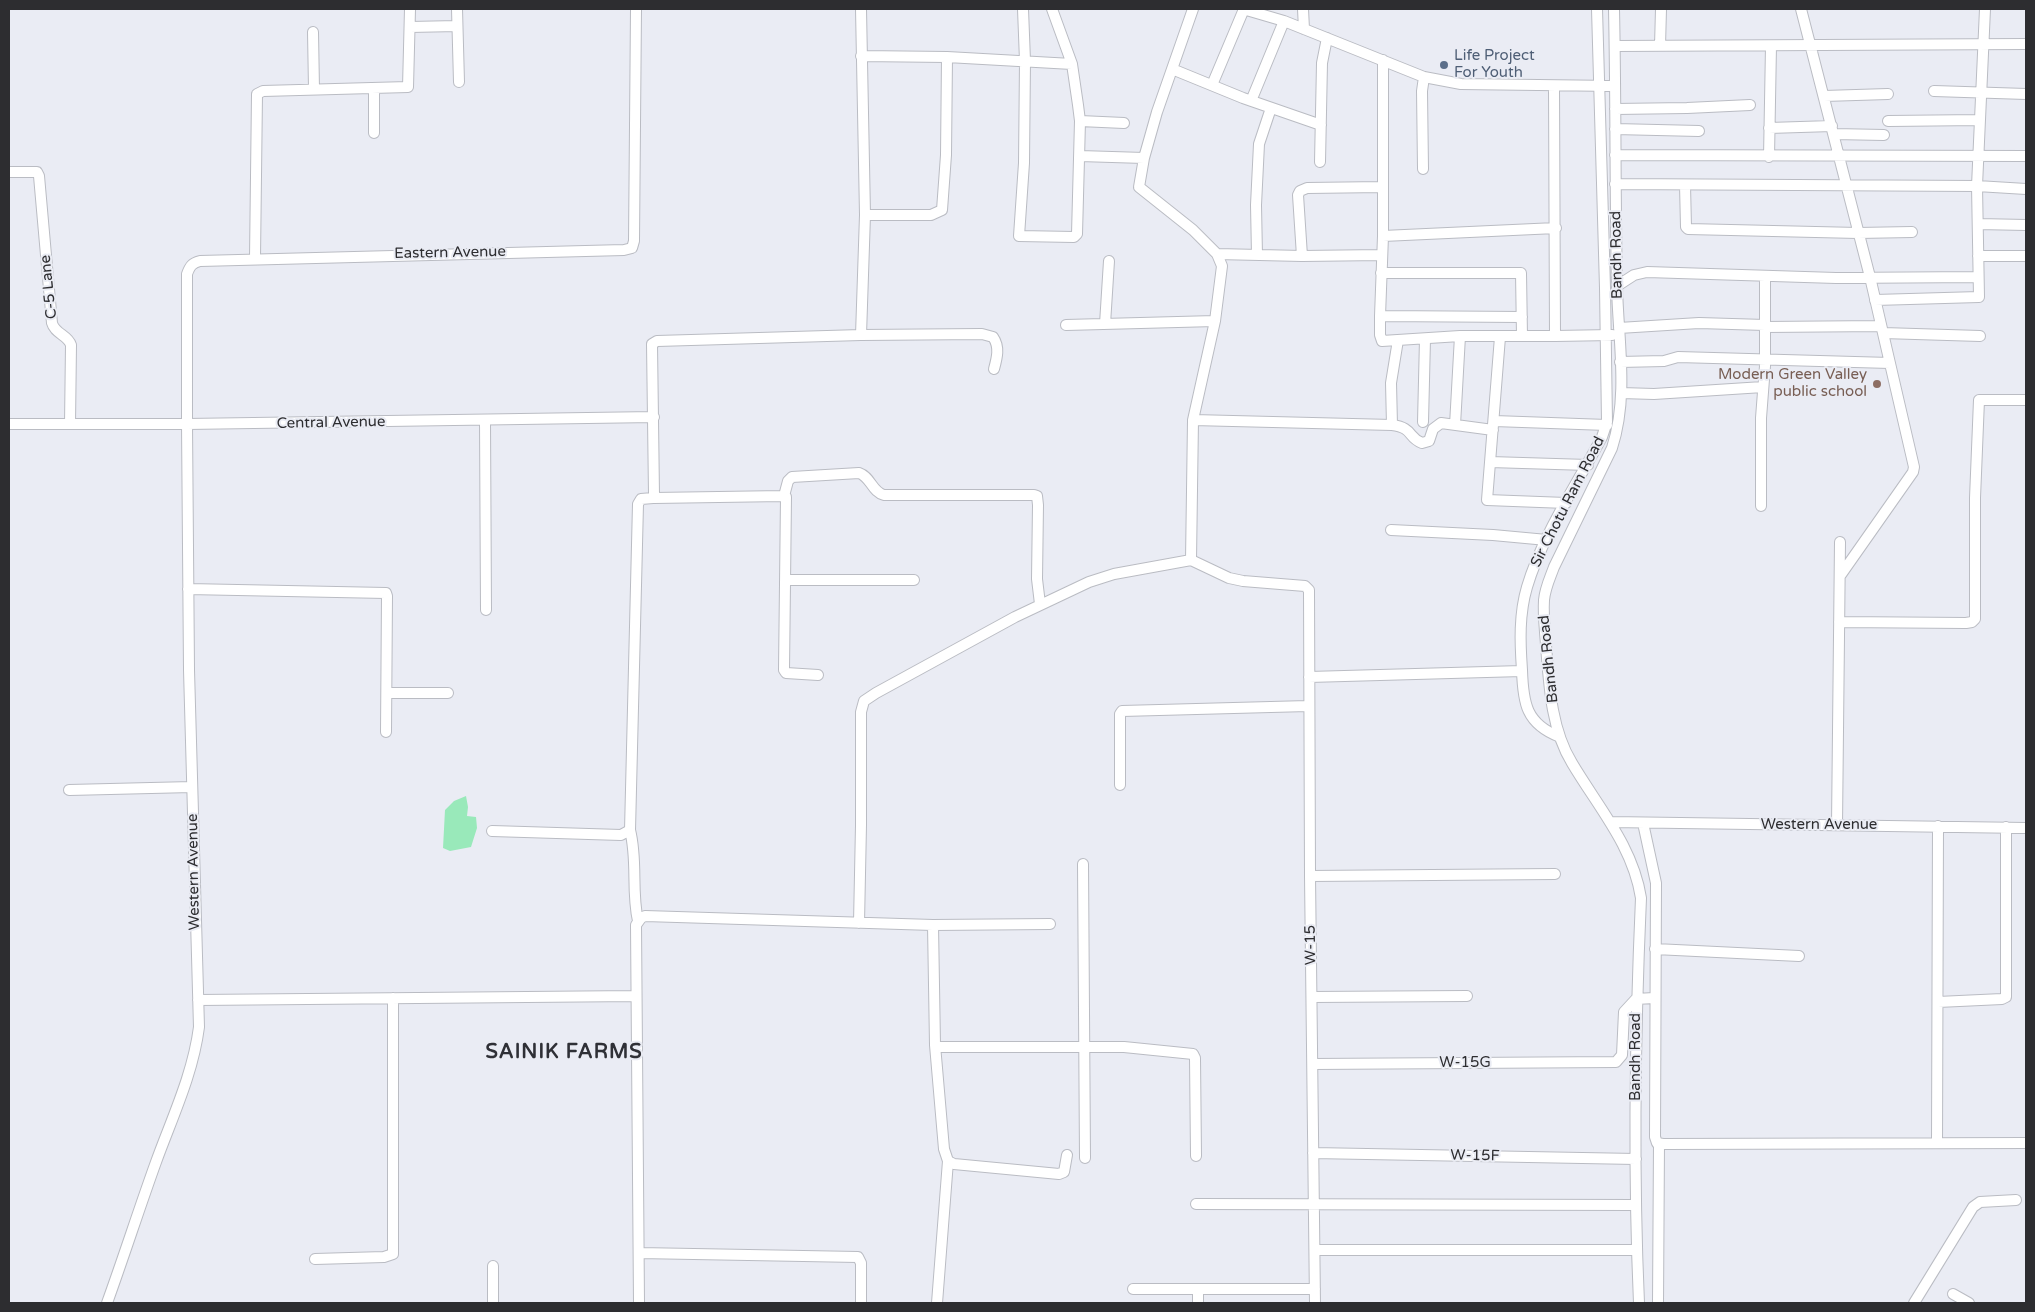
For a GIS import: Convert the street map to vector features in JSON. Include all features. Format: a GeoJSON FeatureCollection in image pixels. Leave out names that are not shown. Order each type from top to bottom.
{"type":"FeatureCollection","features":[{"type":"Feature","properties":{"kind":"street"},"geometry":{"type":"LineString","coordinates":[[255,258],[257,94],[263,91],[408,87],[410,9]]}},
{"type":"Feature","properties":{"kind":"street"},"geometry":{"type":"LineString","coordinates":[[457,9],[459,82]]}},
{"type":"Feature","properties":{"kind":"street","name":"Eastern Avenue"},"geometry":{"type":"LineString","coordinates":[[186,424],[187,274],[189,267],[194,262],[255,258],[624,250],[632,248],[636,9]]}},
{"type":"Feature","properties":{"kind":"street"},"geometry":{"type":"LineString","coordinates":[[861,9],[864,215],[861,335]]}},
{"type":"Feature","properties":{"kind":"street"},"geometry":{"type":"LineString","coordinates":[[1023,9],[1025,61],[1024,164],[1020,236],[1074,238],[1077,236],[1080,121],[1072,64],[1052,9]]}},
{"type":"Feature","properties":{"kind":"street"},"geometry":{"type":"LineString","coordinates":[[859,923],[862,825],[861,712],[864,701],[1040,604],[1100,578],[1191,560],[1193,420],[1215,321],[1222,266],[1218,254],[1193,230],[1141,189],[1140,182],[1156,112],[1193,9]]}},
{"type":"Feature","properties":{"kind":"street"},"geometry":{"type":"LineString","coordinates":[[1212,85],[1244,9],[1284,21],[1424,77],[1462,84],[1615,86]]}},
{"type":"Feature","properties":{"kind":"street"},"geometry":{"type":"LineString","coordinates":[[1303,9],[1304,29]]}},
{"type":"Feature","properties":{"kind":"street","name":"Sir Chotu Ram Road"},"geometry":{"type":"LineString","coordinates":[[1560,737],[1549,733],[1531,718],[1525,701],[1520,637],[1527,587],[1538,556],[1588,465],[1607,425],[1597,9]]}},
{"type":"Feature","properties":{"kind":"street","name":"Bandh Road"},"geometry":{"type":"LineString","coordinates":[[1614,9],[1615,184],[1621,394],[1618,426],[1612,448],[1554,567],[1544,598],[1548,668],[1560,737],[1572,763],[1611,822],[1630,860],[1641,898],[1636,999],[1636,1204],[1639,1303]]}},
{"type":"Feature","properties":{"kind":"street"},"geometry":{"type":"LineString","coordinates":[[1660,46],[1661,9]]}},
{"type":"Feature","properties":{"kind":"street"},"geometry":{"type":"LineString","coordinates":[[1801,9],[1870,277],[1908,434],[1914,469],[1840,576]]}},
{"type":"Feature","properties":{"kind":"street"},"geometry":{"type":"LineString","coordinates":[[1875,300],[1979,297],[1977,186],[1985,9]]}},
{"type":"Feature","properties":{"kind":"street"},"geometry":{"type":"LineString","coordinates":[[1251,101],[1284,21]]}},
{"type":"Feature","properties":{"kind":"street"},"geometry":{"type":"LineString","coordinates":[[410,27],[457,26]]}},
{"type":"Feature","properties":{"kind":"street"},"geometry":{"type":"LineString","coordinates":[[313,32],[314,90]]}},
{"type":"Feature","properties":{"kind":"street"},"geometry":{"type":"LineString","coordinates":[[1320,162],[1322,63],[1327,38]]}},
{"type":"Feature","properties":{"kind":"street"},"geometry":{"type":"LineString","coordinates":[[1615,46],[1810,47],[2026,44]]}},
{"type":"Feature","properties":{"kind":"street"},"geometry":{"type":"LineString","coordinates":[[1769,157],[1771,46]]}},
{"type":"Feature","properties":{"kind":"street"},"geometry":{"type":"LineString","coordinates":[[862,56],[947,57],[1072,64]]}},
{"type":"Feature","properties":{"kind":"street"},"geometry":{"type":"LineString","coordinates":[[864,215],[931,215],[942,210],[947,57]]}},
{"type":"Feature","properties":{"kind":"street"},"geometry":{"type":"LineString","coordinates":[[1383,60],[1383,236],[1380,316],[1380,336],[1382,340],[1460,336],[1606,335],[1619,331],[1699,323],[1980,336]]}},
{"type":"Feature","properties":{"kind":"street"},"geometry":{"type":"LineString","coordinates":[[1172,69],[1251,101],[1321,125]]}},
{"type":"Feature","properties":{"kind":"street"},"geometry":{"type":"LineString","coordinates":[[1422,169],[1422,91],[1424,77]]}},
{"type":"Feature","properties":{"kind":"street"},"geometry":{"type":"LineString","coordinates":[[1554,86],[1555,336]]}},
{"type":"Feature","properties":{"kind":"street"},"geometry":{"type":"LineString","coordinates":[[374,88],[374,133]]}},
{"type":"Feature","properties":{"kind":"street"},"geometry":{"type":"LineString","coordinates":[[1934,91],[2026,94]]}},
{"type":"Feature","properties":{"kind":"street"},"geometry":{"type":"LineString","coordinates":[[1824,96],[1888,94]]}},
{"type":"Feature","properties":{"kind":"street"},"geometry":{"type":"LineString","coordinates":[[1615,108],[1687,108],[1750,105]]}},
{"type":"Feature","properties":{"kind":"street"},"geometry":{"type":"LineString","coordinates":[[1257,255],[1256,205],[1259,144],[1270,108]]}},
{"type":"Feature","properties":{"kind":"street"},"geometry":{"type":"LineString","coordinates":[[1888,121],[1980,120]]}},
{"type":"Feature","properties":{"kind":"street"},"geometry":{"type":"LineString","coordinates":[[1080,121],[1124,123]]}},
{"type":"Feature","properties":{"kind":"street"},"geometry":{"type":"LineString","coordinates":[[1769,128],[1833,130],[1884,135]]}},
{"type":"Feature","properties":{"kind":"street"},"geometry":{"type":"LineString","coordinates":[[1615,129],[1699,130]]}},
{"type":"Feature","properties":{"kind":"street"},"geometry":{"type":"LineString","coordinates":[[1615,156],[1696,154],[1769,157],[1838,155],[2026,156]]}},
{"type":"Feature","properties":{"kind":"street"},"geometry":{"type":"LineString","coordinates":[[1080,156],[1144,158]]}},
{"type":"Feature","properties":{"kind":"street","name":"C-5 Lane"},"geometry":{"type":"LineString","coordinates":[[9,172],[37,172],[40,176],[52,323],[54,330],[68,339],[71,345],[70,424]]}},
{"type":"Feature","properties":{"kind":"street"},"geometry":{"type":"LineString","coordinates":[[1615,184],[1977,186],[2026,189]]}},
{"type":"Feature","properties":{"kind":"street"},"geometry":{"type":"LineString","coordinates":[[1685,185],[1686,227],[1688,229],[1858,233],[1912,232]]}},
{"type":"Feature","properties":{"kind":"street"},"geometry":{"type":"LineString","coordinates":[[1302,256],[1300,191],[1307,188],[1382,187]]}},
{"type":"Feature","properties":{"kind":"street"},"geometry":{"type":"LineString","coordinates":[[1978,224],[2026,224]]}},
{"type":"Feature","properties":{"kind":"street"},"geometry":{"type":"LineString","coordinates":[[1383,236],[1556,228]]}},
{"type":"Feature","properties":{"kind":"street"},"geometry":{"type":"LineString","coordinates":[[1218,254],[1302,256],[1382,254]]}},
{"type":"Feature","properties":{"kind":"street"},"geometry":{"type":"LineString","coordinates":[[1978,256],[2026,256]]}},
{"type":"Feature","properties":{"kind":"street"},"geometry":{"type":"LineString","coordinates":[[1105,324],[1109,261]]}},
{"type":"Feature","properties":{"kind":"street"},"geometry":{"type":"LineString","coordinates":[[1617,286],[1634,275],[1647,272],[1765,276],[1978,278]]}},
{"type":"Feature","properties":{"kind":"street"},"geometry":{"type":"LineString","coordinates":[[1381,273],[1520,273],[1522,276],[1522,336]]}},
{"type":"Feature","properties":{"kind":"street"},"geometry":{"type":"LineString","coordinates":[[1761,506],[1761,418],[1765,360],[1765,276]]}},
{"type":"Feature","properties":{"kind":"street"},"geometry":{"type":"LineString","coordinates":[[1380,316],[1522,317]]}},
{"type":"Feature","properties":{"kind":"street"},"geometry":{"type":"LineString","coordinates":[[1066,325],[1215,321]]}},
{"type":"Feature","properties":{"kind":"street"},"geometry":{"type":"LineString","coordinates":[[654,498],[654,417],[651,346],[654,342],[861,335],[989,335],[993,337],[998,347],[994,369]]}},
{"type":"Feature","properties":{"kind":"street"},"geometry":{"type":"LineString","coordinates":[[1454,425],[1460,336]]}},
{"type":"Feature","properties":{"kind":"street"},"geometry":{"type":"LineString","coordinates":[[1500,337],[1488,501],[1566,503]]}},
{"type":"Feature","properties":{"kind":"street"},"geometry":{"type":"LineString","coordinates":[[1423,422],[1425,339]]}},
{"type":"Feature","properties":{"kind":"street"},"geometry":{"type":"LineString","coordinates":[[1392,425],[1391,383],[1398,340]]}},
{"type":"Feature","properties":{"kind":"street"},"geometry":{"type":"LineString","coordinates":[[1620,362],[1664,361],[1678,357],[1890,363]]}},
{"type":"Feature","properties":{"kind":"street"},"geometry":{"type":"LineString","coordinates":[[1621,394],[1654,394],[1763,387]]}},
{"type":"Feature","properties":{"kind":"street"},"geometry":{"type":"LineString","coordinates":[[1839,622],[1966,623],[1972,622],[1975,619],[1975,498],[1978,400],[2026,400]]}},
{"type":"Feature","properties":{"kind":"street","name":"Central Avenue"},"geometry":{"type":"LineString","coordinates":[[9,424],[486,421],[654,417]]}},
{"type":"Feature","properties":{"kind":"street"},"geometry":{"type":"LineString","coordinates":[[1193,420],[1392,425],[1404,427],[1417,441],[1422,443],[1429,441],[1433,428],[1438,424],[1494,426],[1607,425]]}},
{"type":"Feature","properties":{"kind":"street"},"geometry":{"type":"LineString","coordinates":[[486,421],[486,610]]}},
{"type":"Feature","properties":{"kind":"street","name":"Western Avenue"},"geometry":{"type":"LineString","coordinates":[[107,1303],[131,1230],[186,1082],[197,1040],[198,1000],[192,787],[186,424]]}},
{"type":"Feature","properties":{"kind":"street"},"geometry":{"type":"LineString","coordinates":[[1490,462],[1588,465]]}},
{"type":"Feature","properties":{"kind":"street"},"geometry":{"type":"LineString","coordinates":[[818,675],[784,671],[786,498],[784,496],[788,481],[792,477],[859,473],[866,476],[879,494],[884,496],[1034,495],[1038,500],[1037,579],[1040,604]]}},
{"type":"Feature","properties":{"kind":"street"},"geometry":{"type":"LineString","coordinates":[[639,1303],[636,996],[638,921],[635,906],[635,849],[630,830],[638,504],[641,500],[654,498],[784,496]]}},
{"type":"Feature","properties":{"kind":"street"},"geometry":{"type":"LineString","coordinates":[[1391,530],[1493,535],[1547,540]]}},
{"type":"Feature","properties":{"kind":"street"},"geometry":{"type":"LineString","coordinates":[[1838,825],[1840,542]]}},
{"type":"Feature","properties":{"kind":"street","name":"W-15"},"geometry":{"type":"LineString","coordinates":[[1191,560],[1229,578],[1307,587],[1309,590],[1308,706],[1314,1064],[1315,1303]]}},
{"type":"Feature","properties":{"kind":"street"},"geometry":{"type":"LineString","coordinates":[[786,580],[914,580]]}},
{"type":"Feature","properties":{"kind":"street"},"geometry":{"type":"LineString","coordinates":[[188,589],[386,593],[386,732]]}},
{"type":"Feature","properties":{"kind":"street"},"geometry":{"type":"LineString","coordinates":[[1309,677],[1522,671]]}},
{"type":"Feature","properties":{"kind":"street"},"geometry":{"type":"LineString","coordinates":[[386,693],[448,693]]}},
{"type":"Feature","properties":{"kind":"street"},"geometry":{"type":"LineString","coordinates":[[1120,785],[1120,714],[1122,711],[1308,706]]}},
{"type":"Feature","properties":{"kind":"street"},"geometry":{"type":"LineString","coordinates":[[69,790],[192,787]]}},
{"type":"Feature","properties":{"kind":"street","name":"Western Avenue"},"geometry":{"type":"LineString","coordinates":[[1611,822],[2026,828]]}},
{"type":"Feature","properties":{"kind":"street"},"geometry":{"type":"LineString","coordinates":[[1642,823],[1654,868],[1656,884],[1654,998],[1655,1137],[1659,1144],[1658,1303]]}},
{"type":"Feature","properties":{"kind":"street"},"geometry":{"type":"LineString","coordinates":[[1936,1143],[1938,826]]}},
{"type":"Feature","properties":{"kind":"street"},"geometry":{"type":"LineString","coordinates":[[1938,1002],[2002,999],[2006,997],[2006,827]]}},
{"type":"Feature","properties":{"kind":"street"},"geometry":{"type":"LineString","coordinates":[[492,831],[621,835],[630,830]]}},
{"type":"Feature","properties":{"kind":"street"},"geometry":{"type":"LineString","coordinates":[[1083,864],[1085,1158]]}},
{"type":"Feature","properties":{"kind":"street"},"geometry":{"type":"LineString","coordinates":[[1310,876],[1556,874]]}},
{"type":"Feature","properties":{"kind":"street"},"geometry":{"type":"LineString","coordinates":[[638,921],[645,916],[933,925],[1050,924]]}},
{"type":"Feature","properties":{"kind":"street"},"geometry":{"type":"LineString","coordinates":[[933,925],[936,1047],[944,1149],[948,1162],[937,1303]]}},
{"type":"Feature","properties":{"kind":"street"},"geometry":{"type":"LineString","coordinates":[[1655,949],[1800,956]]}},
{"type":"Feature","properties":{"kind":"street"},"geometry":{"type":"LineString","coordinates":[[198,1000],[636,996]]}},
{"type":"Feature","properties":{"kind":"street"},"geometry":{"type":"LineString","coordinates":[[1312,997],[1468,996]]}},
{"type":"Feature","properties":{"kind":"street"},"geometry":{"type":"LineString","coordinates":[[315,1259],[384,1257],[393,1254],[394,998]]}},
{"type":"Feature","properties":{"kind":"street"},"geometry":{"type":"LineString","coordinates":[[1636,999],[1654,998]]}},
{"type":"Feature","properties":{"kind":"street","name":"W-15G"},"geometry":{"type":"LineString","coordinates":[[1314,1064],[1616,1062],[1622,1055],[1624,1012],[1636,999]]}},
{"type":"Feature","properties":{"kind":"street"},"geometry":{"type":"LineString","coordinates":[[936,1047],[1084,1046],[1142,1048],[1192,1054],[1195,1058],[1196,1156]]}},
{"type":"Feature","properties":{"kind":"street"},"geometry":{"type":"LineString","coordinates":[[1659,1144],[2026,1144]]}},
{"type":"Feature","properties":{"kind":"street","name":"W-15F"},"geometry":{"type":"LineString","coordinates":[[1313,1153],[1636,1159]]}},
{"type":"Feature","properties":{"kind":"street"},"geometry":{"type":"LineString","coordinates":[[948,1162],[1059,1174],[1064,1172],[1067,1155]]}},
{"type":"Feature","properties":{"kind":"street"},"geometry":{"type":"LineString","coordinates":[[1914,1303],[1973,1207],[1980,1202],[2016,1200]]}},
{"type":"Feature","properties":{"kind":"street"},"geometry":{"type":"LineString","coordinates":[[1196,1204],[1636,1204]]}},
{"type":"Feature","properties":{"kind":"street"},"geometry":{"type":"LineString","coordinates":[[1315,1250],[1637,1250]]}},
{"type":"Feature","properties":{"kind":"street"},"geometry":{"type":"LineString","coordinates":[[639,1253],[858,1257],[861,1263],[861,1303]]}},
{"type":"Feature","properties":{"kind":"street"},"geometry":{"type":"LineString","coordinates":[[492,1303],[493,1266]]}},
{"type":"Feature","properties":{"kind":"street"},"geometry":{"type":"LineString","coordinates":[[1133,1289],[1315,1289]]}},
{"type":"Feature","properties":{"kind":"street"},"geometry":{"type":"LineString","coordinates":[[1198,1290],[1198,1303]]}},
{"type":"Feature","properties":{"kind":"street"},"geometry":{"type":"LineString","coordinates":[[1953,1294],[1969,1303]]}},
{"type":"Feature","properties":{"kind":"green space"},"geometry":{"type":"Polygon","coordinates":[[[466,796],[467,816],[476,817],[477,828],[471,847],[450,851],[443,848],[445,810],[454,801],[466,796]]]}},
{"type":"Feature","properties":{"kind":"place","name":"Life Project For Youth"},"geometry":{"type":"Point","coordinates":[1444,65]}},
{"type":"Feature","properties":{"kind":"place","name":"Modern Green Valley public school"},"geometry":{"type":"Point","coordinates":[1877,384]}},
{"type":"Feature","properties":{"kind":"district","name":"SAINIK FARMS"},"geometry":{"type":"Point","coordinates":[564,1053]}}]}
